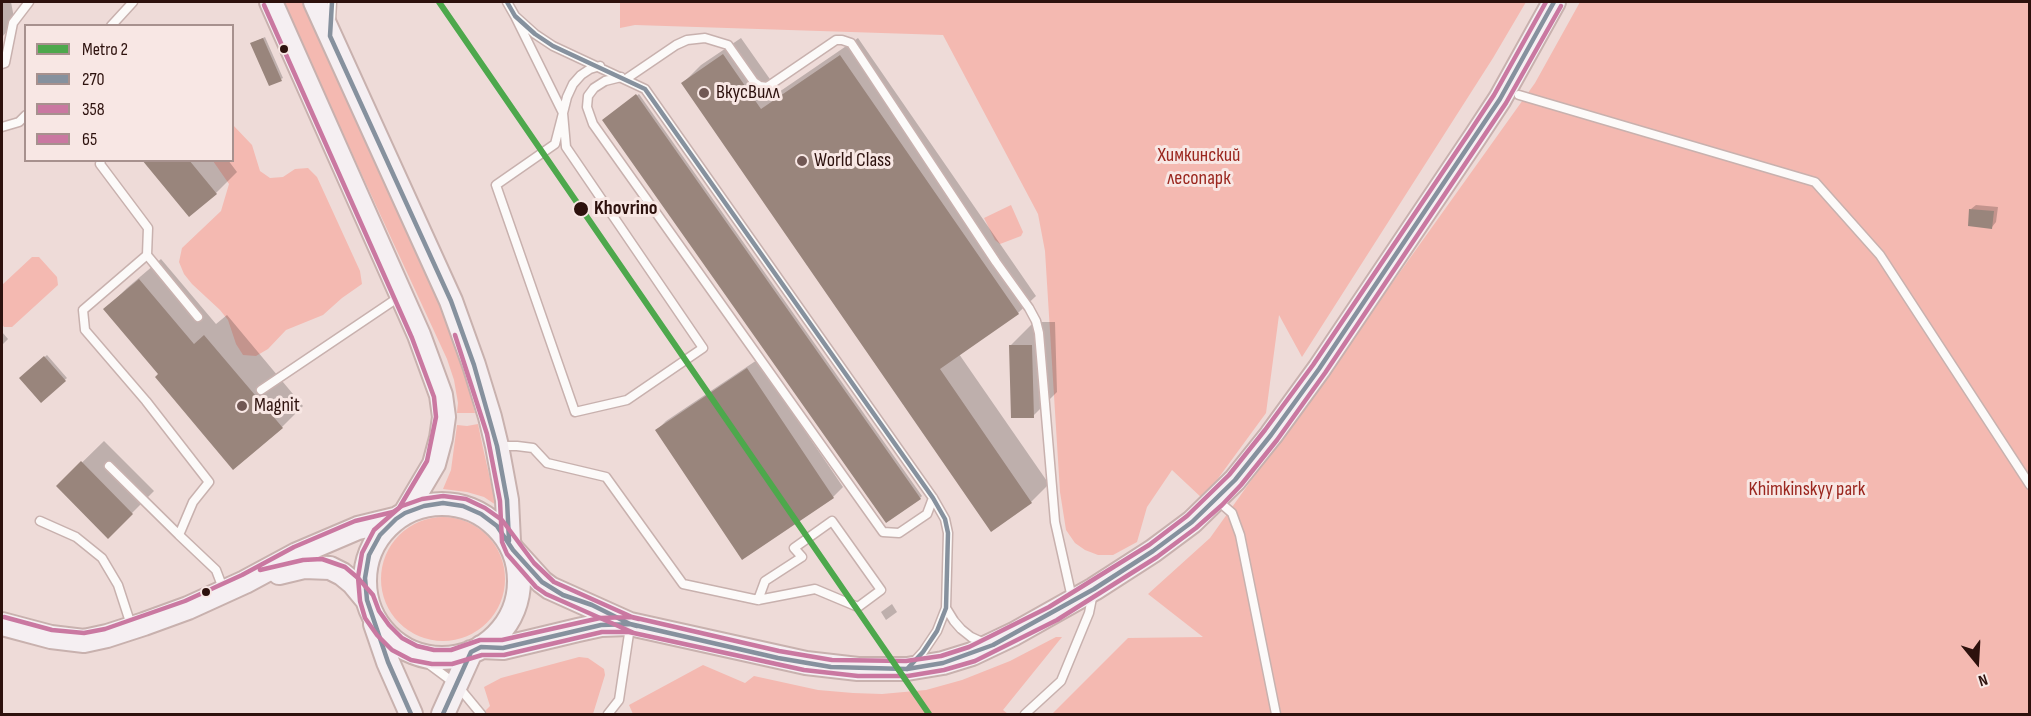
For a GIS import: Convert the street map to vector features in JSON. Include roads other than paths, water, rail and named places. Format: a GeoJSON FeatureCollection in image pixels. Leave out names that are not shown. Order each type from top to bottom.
{"type":"FeatureCollection","features":[{"type":"Feature","properties":{"kind":"street"},"geometry":{"type":"LineString","coordinates":[[270,2],[402,295],[441,395],[444,417],[434,464],[401,516],[380,535],[369,555],[365,578],[370,607],[387,662],[411,714]]}},
{"type":"Feature","properties":{"kind":"street"},"geometry":{"type":"LineString","coordinates":[[245,582],[304,567],[322,566],[342,574],[353,583],[383,630],[397,644],[414,653],[433,657],[452,657],[476,649],[494,637],[505,626],[518,596],[518,565],[511,546],[507,500],[497,446],[484,396],[451,302],[315,2]]}},
{"type":"Feature","properties":{"kind":"street"},"geometry":{"type":"LineString","coordinates":[[2,624],[51,637],[84,641],[132,628],[188,608],[245,582],[297,554],[358,528],[401,516],[423,506],[443,503],[463,506],[481,514],[497,526],[511,546],[550,588],[630,624],[806,663],[858,669],[907,669],[943,663],[993,645],[1094,589],[1153,551],[1192,522],[1235,480],[1319,369],[1500,99],[1554,2]]}},
{"type":"Feature","properties":{"kind":"street"},"geometry":{"type":"LineString","coordinates":[[476,649],[503,648],[601,625],[630,624]]}},
{"type":"Feature","properties":{"kind":"street"},"geometry":{"type":"LineString","coordinates":[[443,714],[476,649]]}},
{"type":"Feature","properties":{"kind":"lane"},"geometry":{"type":"LineString","coordinates":[[2,64],[5,63],[13,23],[29,2]]}},
{"type":"Feature","properties":{"kind":"lane"},"geometry":{"type":"LineString","coordinates":[[113,24],[134,2]]}},
{"type":"Feature","properties":{"kind":"lane"},"geometry":{"type":"LineString","coordinates":[[330,36],[332,2]]}},
{"type":"Feature","properties":{"kind":"lane"},"geometry":{"type":"LineString","coordinates":[[507,2],[563,113],[566,147],[703,348],[627,400],[575,412],[496,185],[555,144],[563,113],[567,97],[573,84],[590,69],[600,66]]}},
{"type":"Feature","properties":{"kind":"lane"},"geometry":{"type":"LineString","coordinates":[[515,16],[553,46],[645,88],[933,498],[945,519],[948,533],[946,608],[937,631],[923,652],[907,669]]}},
{"type":"Feature","properties":{"kind":"lane"},"geometry":{"type":"LineString","coordinates":[[933,498],[927,514],[899,533],[883,532],[593,124],[587,107],[588,96],[594,88],[599,84],[623,78],[687,40],[705,38],[728,45],[754,82],[766,87],[836,40],[851,43],[1036,321],[1039,333],[1055,522],[1073,601]]}},
{"type":"Feature","properties":{"kind":"lane"},"geometry":{"type":"LineString","coordinates":[[1519,95],[1815,182],[1880,255],[2030,485]]}},
{"type":"Feature","properties":{"kind":"lane"},"geometry":{"type":"LineString","coordinates":[[2,127],[19,122],[24,117]]}},
{"type":"Feature","properties":{"kind":"lane"},"geometry":{"type":"LineString","coordinates":[[100,162],[148,228],[147,255],[198,317]]}},
{"type":"Feature","properties":{"kind":"lane"},"geometry":{"type":"LineString","coordinates":[[147,255],[83,310],[85,330],[146,401],[209,482],[193,502],[179,535]]}},
{"type":"Feature","properties":{"kind":"lane"},"geometry":{"type":"LineString","coordinates":[[261,390],[402,295]]}},
{"type":"Feature","properties":{"kind":"lane"},"geometry":{"type":"LineString","coordinates":[[497,446],[532,448],[548,463],[606,477],[683,584],[758,600],[815,589],[858,607],[881,590],[832,521],[794,548],[802,557],[765,581],[758,600]]}},
{"type":"Feature","properties":{"kind":"lane"},"geometry":{"type":"LineString","coordinates":[[110,466],[216,570],[225,591]]}},
{"type":"Feature","properties":{"kind":"lane"},"geometry":{"type":"LineString","coordinates":[[1217,499],[1232,513],[1240,535],[1276,714]]}},
{"type":"Feature","properties":{"kind":"lane"},"geometry":{"type":"LineString","coordinates":[[40,521],[76,537],[102,558],[118,585],[132,628]]}},
{"type":"Feature","properties":{"kind":"lane"},"geometry":{"type":"LineString","coordinates":[[1025,714],[1061,681],[1089,613],[1094,589]]}},
{"type":"Feature","properties":{"kind":"lane"},"geometry":{"type":"LineString","coordinates":[[946,608],[961,629],[980,642],[993,645]]}},
{"type":"Feature","properties":{"kind":"lane"},"geometry":{"type":"LineString","coordinates":[[608,714],[619,700],[630,624]]}},
{"type":"Feature","properties":{"kind":"lane"},"geometry":{"type":"LineString","coordinates":[[414,653],[457,685],[481,714]]}},
{"type":"Feature","properties":{"kind":"metro line","name":"2"},"geometry":{"type":"LineString","coordinates":[[439,2],[929,714]]}},
{"type":"Feature","properties":{"kind":"place","name":"ВкусВилл"},"geometry":{"type":"Point","coordinates":[704,93]}},
{"type":"Feature","properties":{"kind":"place","name":"World Class"},"geometry":{"type":"Point","coordinates":[802,161]}},
{"type":"Feature","properties":{"kind":"place","name":"Khovrino"},"geometry":{"type":"Point","coordinates":[581,209]}},
{"type":"Feature","properties":{"kind":"place","name":"Magnit"},"geometry":{"type":"Point","coordinates":[242,406]}},
{"type":"Feature","properties":{"kind":"park label","name":"Химкинский лесопарк"},"geometry":{"type":"Point","coordinates":[1199,168]}},
{"type":"Feature","properties":{"kind":"park label","name":"Khimkinskyy park"},"geometry":{"type":"Point","coordinates":[1807,490]}}]}
